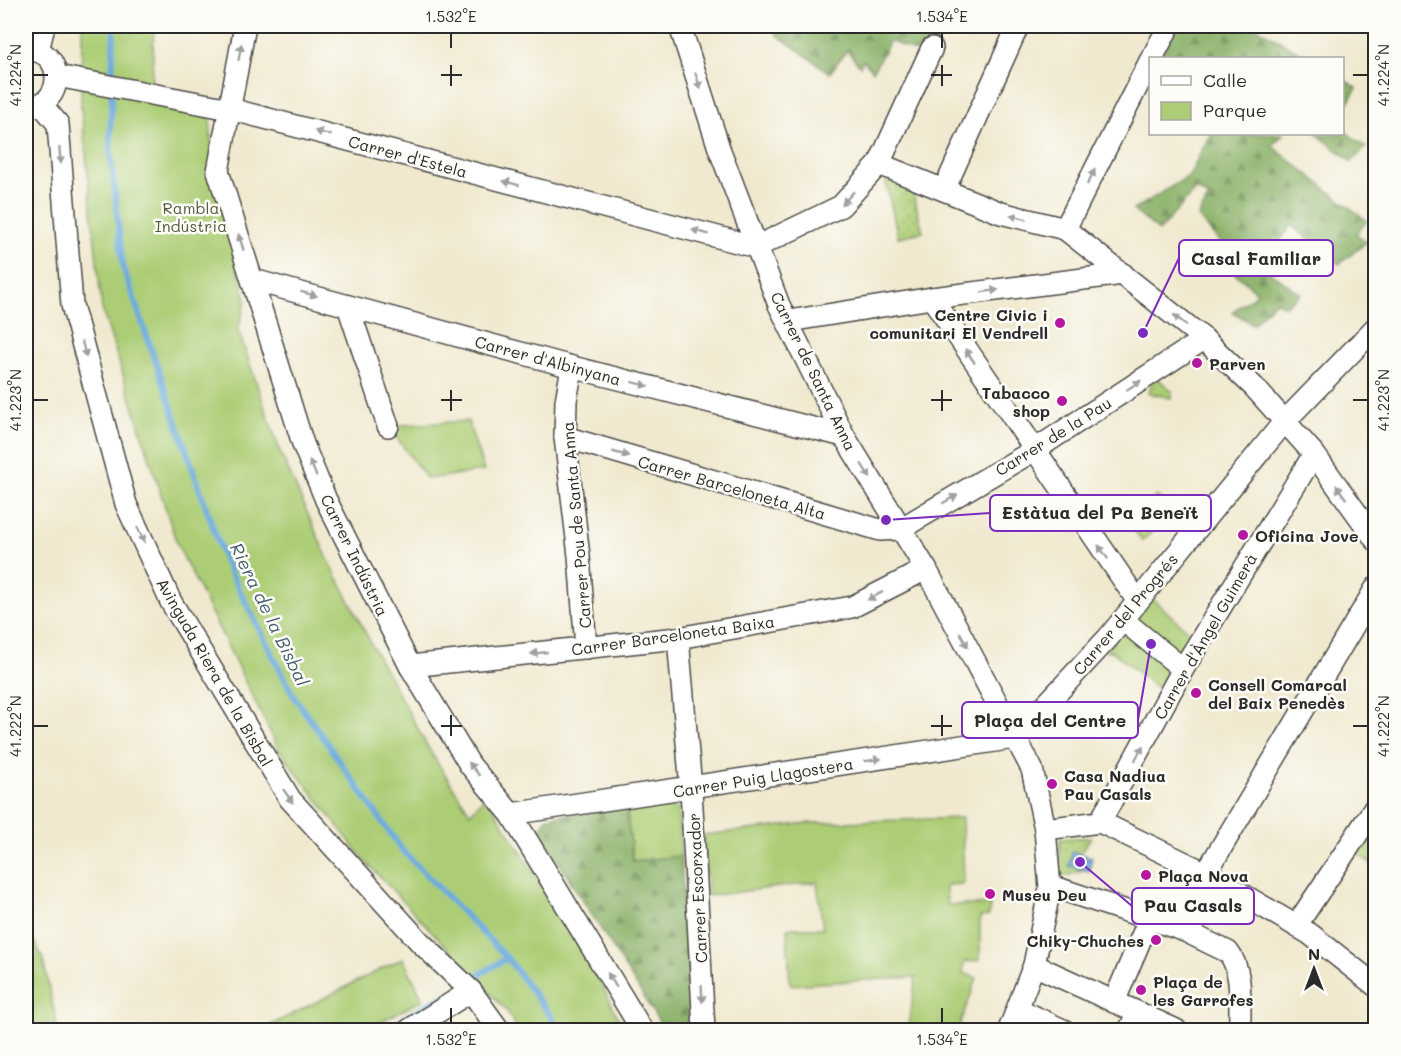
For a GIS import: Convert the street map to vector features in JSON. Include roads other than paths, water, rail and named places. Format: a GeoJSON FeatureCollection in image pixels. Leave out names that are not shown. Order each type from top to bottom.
{"type":"FeatureCollection","features":[{"type":"Feature","properties":{"kind":"street"},"geometry":{"type":"LineString","coordinates":[[33,105],[53,93],[67,78],[48,56],[32,50],[44,26]]}},
{"type":"Feature","properties":{"kind":"street","name":"Carrer Indústria"},"geometry":{"type":"LineString","coordinates":[[245,26],[218,171],[303,444],[326,500],[410,666],[470,765],[511,814],[642,1030]]}},
{"type":"Feature","properties":{"kind":"street","name":"Carrer de Santa Anna"},"geometry":{"type":"LineString","coordinates":[[680,26],[719,148],[779,305],[789,321],[843,436],[926,569],[1032,769],[1044,829]]}},
{"type":"Feature","properties":{"kind":"street"},"geometry":{"type":"LineString","coordinates":[[944,190],[1018,26]]}},
{"type":"Feature","properties":{"kind":"street"},"geometry":{"type":"LineString","coordinates":[[1153,57],[1169,26]]}},
{"type":"Feature","properties":{"kind":"street"},"geometry":{"type":"LineString","coordinates":[[756,247],[841,206],[879,164],[932,48]]}},
{"type":"Feature","properties":{"kind":"street"},"geometry":{"type":"LineString","coordinates":[[1065,229],[1149,64]]}},
{"type":"Feature","properties":{"kind":"street","name":"Carrer d'Estela"},"geometry":{"type":"LineString","coordinates":[[67,78],[230,109],[756,247]]}},
{"type":"Feature","properties":{"kind":"street","name":"Avinguda Riera de la Bisbal"},"geometry":{"type":"LineString","coordinates":[[33,105],[58,124],[72,305],[126,504],[171,602],[290,799],[420,942],[471,991],[500,1030]]}},
{"type":"Feature","properties":{"kind":"street"},"geometry":{"type":"LineString","coordinates":[[879,164],[1001,213],[1065,229],[1204,339],[1254,387],[1314,454],[1376,540]]}},
{"type":"Feature","properties":{"kind":"street"},"geometry":{"type":"LineString","coordinates":[[789,321],[932,298],[1123,274]]}},
{"type":"Feature","properties":{"kind":"street","name":"Carrer d'Albinyana"},"geometry":{"type":"LineString","coordinates":[[253,280],[572,367],[843,436]]}},
{"type":"Feature","properties":{"kind":"street"},"geometry":{"type":"LineString","coordinates":[[932,298],[1033,451],[1137,600]]}},
{"type":"Feature","properties":{"kind":"street"},"geometry":{"type":"LineString","coordinates":[[348,306],[388,426]]}},
{"type":"Feature","properties":{"kind":"street","name":"Carrer del Progrés"},"geometry":{"type":"LineString","coordinates":[[1015,738],[1123,620],[1284,422],[1376,327]]}},
{"type":"Feature","properties":{"kind":"street","name":"Carrer de la Pau"},"geometry":{"type":"LineString","coordinates":[[900,529],[1033,451],[1204,339]]}},
{"type":"Feature","properties":{"kind":"street","name":"Carrer Pou de Santa Anna"},"geometry":{"type":"LineString","coordinates":[[572,367],[566,401],[565,437],[579,556],[586,648]]}},
{"type":"Feature","properties":{"kind":"street","name":"Carrer Barceloneta Alta"},"geometry":{"type":"LineString","coordinates":[[565,437],[880,530],[900,529]]}},
{"type":"Feature","properties":{"kind":"street","name":"Carrer d'Àngel Guimerà"},"geometry":{"type":"LineString","coordinates":[[1100,822],[1183,669],[1314,454]]}},
{"type":"Feature","properties":{"kind":"street","name":"Carrer Barceloneta Baixa"},"geometry":{"type":"LineString","coordinates":[[410,666],[678,638],[852,607],[926,569]]}},
{"type":"Feature","properties":{"kind":"street"},"geometry":{"type":"LineString","coordinates":[[1183,930],[1206,873],[1376,588]]}},
{"type":"Feature","properties":{"kind":"street"},"geometry":{"type":"LineString","coordinates":[[1123,620],[1183,669]]}},
{"type":"Feature","properties":{"kind":"street","name":"Carrer Escorxador"},"geometry":{"type":"LineString","coordinates":[[678,638],[691,789],[702,1029]]}},
{"type":"Feature","properties":{"kind":"street","name":"Carrer Puig Llagostera"},"geometry":{"type":"LineString","coordinates":[[511,814],[691,789],[1015,738]]}},
{"type":"Feature","properties":{"kind":"street"},"geometry":{"type":"LineString","coordinates":[[1296,926],[1376,806]]}},
{"type":"Feature","properties":{"kind":"street"},"geometry":{"type":"LineString","coordinates":[[1009,1030],[1034,965],[1050,888],[1044,829],[1100,822],[1206,873],[1310,934],[1376,986]]}},
{"type":"Feature","properties":{"kind":"street"},"geometry":{"type":"LineString","coordinates":[[1050,888],[1060,889],[1150,917],[1228,952],[1235,960],[1239,1030]]}},
{"type":"Feature","properties":{"kind":"street"},"geometry":{"type":"LineString","coordinates":[[1114,1002],[1150,917]]}},
{"type":"Feature","properties":{"kind":"street"},"geometry":{"type":"LineString","coordinates":[[1034,965],[1114,1002],[1133,1022],[1176,1030]]}},
{"type":"Feature","properties":{"kind":"street"},"geometry":{"type":"LineString","coordinates":[[409,1030],[471,991]]}},
{"type":"Feature","properties":{"kind":"street"},"geometry":{"type":"LineString","coordinates":[[1018,1009],[1063,1030]]}},
{"type":"Feature","properties":{"kind":"water"},"geometry":{"type":"Polygon","coordinates":[[[1072,852],[1092,857],[1089,871],[1069,866],[1072,852]]]}},
{"type":"Feature","properties":{"kind":"waterway","name":"Riera de la Bisbal"},"geometry":{"type":"LineString","coordinates":[[114,26],[110,148],[123,267],[225,562],[293,695],[402,850],[507,958],[561,1030]]}},
{"type":"Feature","properties":{"kind":"waterway"},"geometry":{"type":"LineString","coordinates":[[472,979],[507,958]]}},
{"type":"Feature","properties":{"kind":"waterway"},"geometry":{"type":"LineString","coordinates":[[384,1030],[442,997]]}},
{"type":"Feature","properties":{"kind":"place","name":"Centre Civic i comunitari El Vendrell"},"geometry":{"type":"Point","coordinates":[1060,323]}},
{"type":"Feature","properties":{"kind":"place","name":"Casal Familiar"},"geometry":{"type":"Point","coordinates":[1143,333]}},
{"type":"Feature","properties":{"kind":"place","name":"Parven"},"geometry":{"type":"Point","coordinates":[1197,363]}},
{"type":"Feature","properties":{"kind":"place","name":"Tabacco shop"},"geometry":{"type":"Point","coordinates":[1062,401]}},
{"type":"Feature","properties":{"kind":"place","name":"Estàtua del Pa Beneït"},"geometry":{"type":"Point","coordinates":[886,520]}},
{"type":"Feature","properties":{"kind":"place","name":"Oficina Jove"},"geometry":{"type":"Point","coordinates":[1243,535]}},
{"type":"Feature","properties":{"kind":"place","name":"Plaça del Centre"},"geometry":{"type":"Point","coordinates":[1151,644]}},
{"type":"Feature","properties":{"kind":"place","name":"Consell Comarcal del Baix Penedès"},"geometry":{"type":"Point","coordinates":[1196,693]}},
{"type":"Feature","properties":{"kind":"place","name":"Casa Nadiua Pau Casals"},"geometry":{"type":"Point","coordinates":[1052,784]}},
{"type":"Feature","properties":{"kind":"place","name":"Pau Casals"},"geometry":{"type":"Point","coordinates":[1080,862]}},
{"type":"Feature","properties":{"kind":"place","name":"Plaça Nova"},"geometry":{"type":"Point","coordinates":[1146,875]}},
{"type":"Feature","properties":{"kind":"place","name":"Museu Deu"},"geometry":{"type":"Point","coordinates":[990,894]}},
{"type":"Feature","properties":{"kind":"place","name":"Chiky-Chuches"},"geometry":{"type":"Point","coordinates":[1156,940]}},
{"type":"Feature","properties":{"kind":"place","name":"Plaça de les Garrofes"},"geometry":{"type":"Point","coordinates":[1141,990]}},
{"type":"Feature","properties":{"kind":"park label","name":"Rambla Indústria"},"geometry":{"type":"Point","coordinates":[191,216]}}]}
